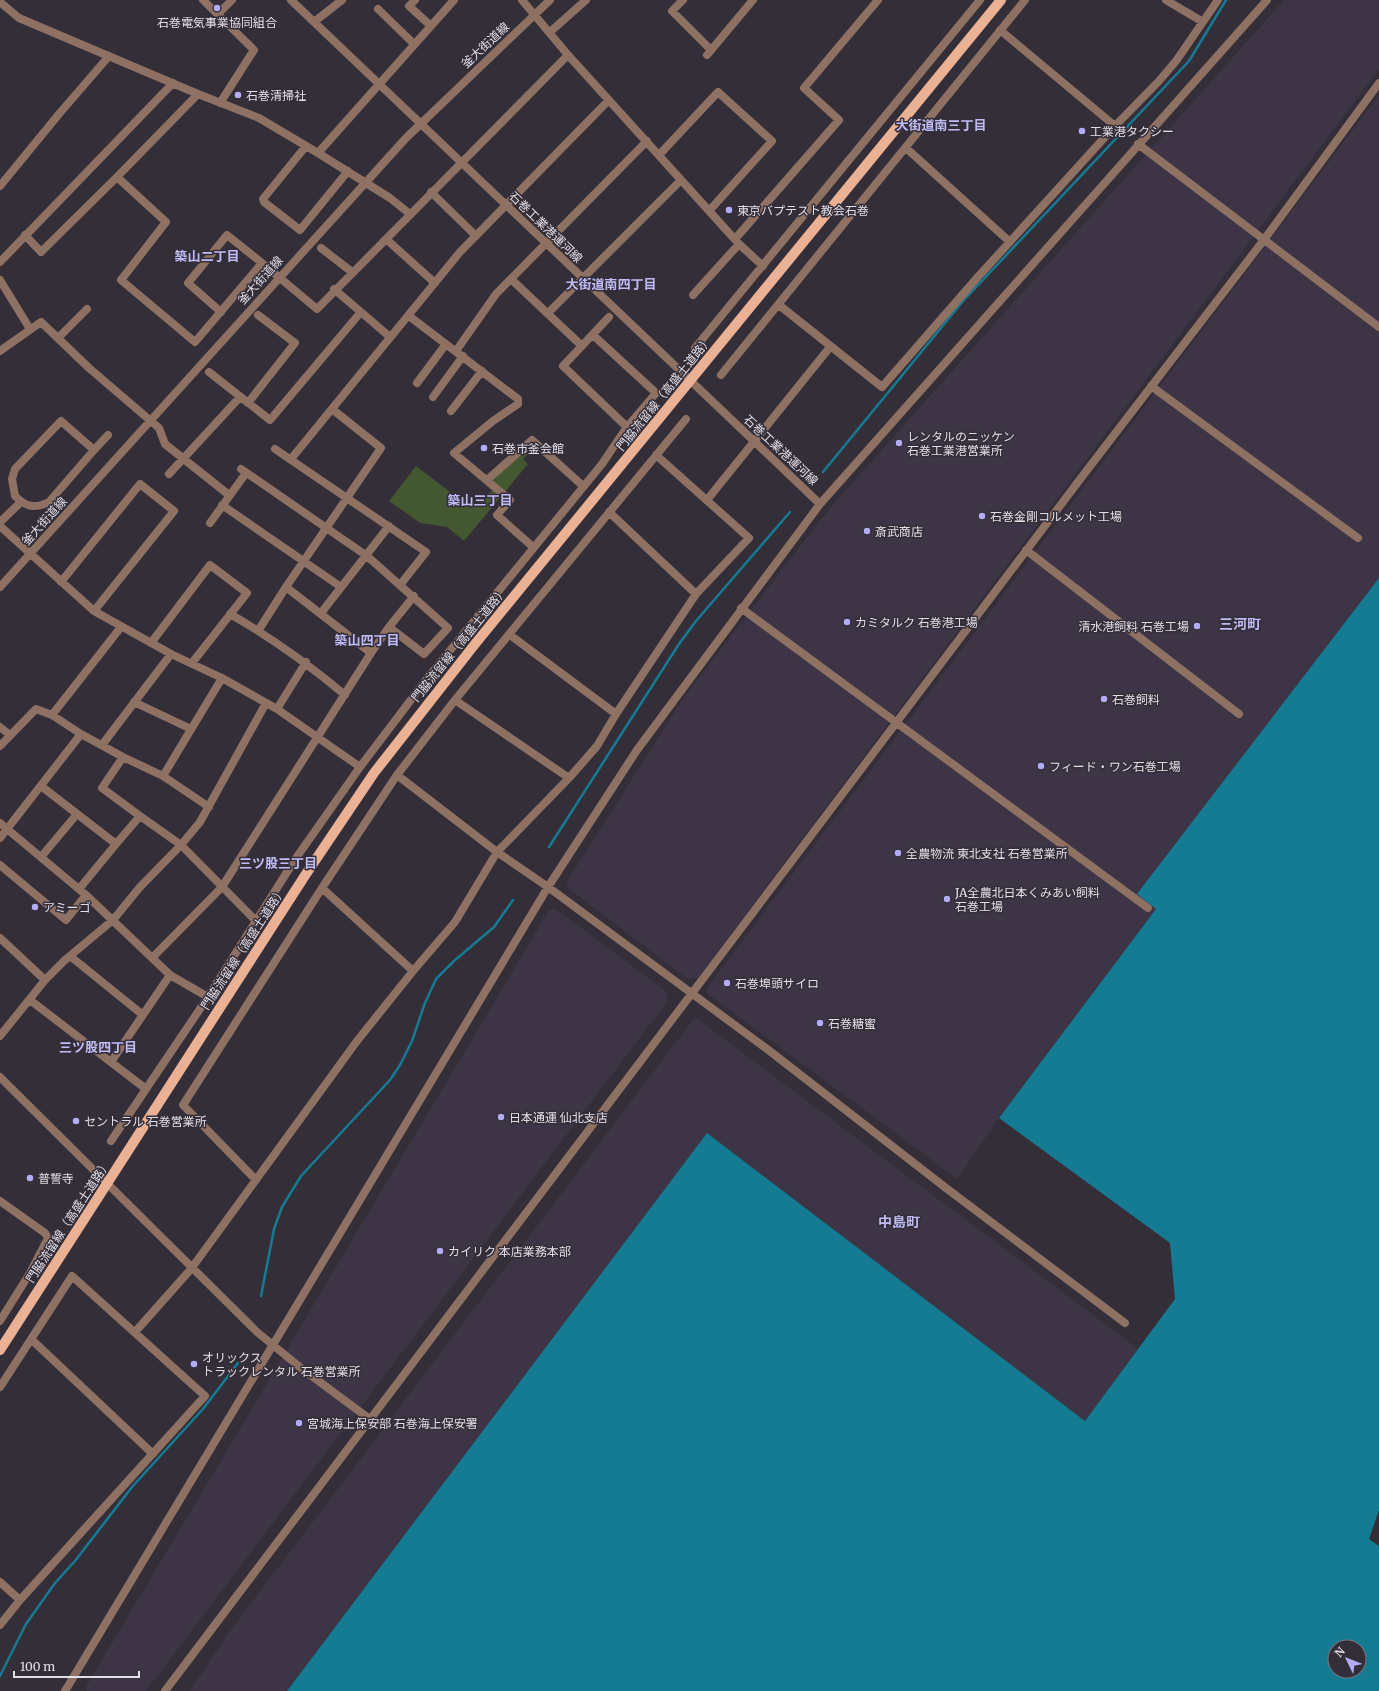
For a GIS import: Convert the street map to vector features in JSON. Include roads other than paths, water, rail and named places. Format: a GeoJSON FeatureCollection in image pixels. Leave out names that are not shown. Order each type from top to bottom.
{"type":"FeatureCollection","features":[{"type":"Feature","properties":{"kind":"main road","name":"門脇流留線（高盛土道路）"},"geometry":{"type":"LineString","coordinates":[[0,1350],[304,876],[374,773],[475,644],[691,382],[1000,0]]}},
{"type":"Feature","properties":{"kind":"street"},"geometry":{"type":"LineString","coordinates":[[203,0],[254,50],[220,103]]}},
{"type":"Feature","properties":{"kind":"street"},"geometry":{"type":"LineString","coordinates":[[218,14],[232,0]]}},
{"type":"Feature","properties":{"kind":"street","name":"石巻工業港運河線"},"geometry":{"type":"LineString","coordinates":[[291,0],[820,504]]}},
{"type":"Feature","properties":{"kind":"street"},"geometry":{"type":"LineString","coordinates":[[314,22],[342,0]]}},
{"type":"Feature","properties":{"kind":"street"},"geometry":{"type":"LineString","coordinates":[[414,0],[409,6],[431,26]]}},
{"type":"Feature","properties":{"kind":"street"},"geometry":{"type":"LineString","coordinates":[[318,153],[454,0]]}},
{"type":"Feature","properties":{"kind":"street"},"geometry":{"type":"LineString","coordinates":[[522,0],[568,54],[737,242],[763,266]]}},
{"type":"Feature","properties":{"kind":"street","name":"釜大街道線"},"geometry":{"type":"LineString","coordinates":[[0,587],[420,123],[550,0]]}},
{"type":"Feature","properties":{"kind":"street"},"geometry":{"type":"LineString","coordinates":[[550,32],[586,0]]}},
{"type":"Feature","properties":{"kind":"street"},"geometry":{"type":"LineString","coordinates":[[683,0],[672,11],[709,52],[753,0]]}},
{"type":"Feature","properties":{"kind":"street"},"geometry":{"type":"LineString","coordinates":[[693,295],[839,120],[804,88],[878,0]]}},
{"type":"Feature","properties":{"kind":"street"},"geometry":{"type":"LineString","coordinates":[[695,348],[980,0]]}},
{"type":"Feature","properties":{"kind":"street"},"geometry":{"type":"LineString","coordinates":[[721,375],[1025,0]]}},
{"type":"Feature","properties":{"kind":"street"},"geometry":{"type":"LineString","coordinates":[[1166,0],[1203,22]]}},
{"type":"Feature","properties":{"kind":"street"},"geometry":{"type":"LineString","coordinates":[[779,305],[882,387],[1115,126],[1164,76],[1218,0]]}},
{"type":"Feature","properties":{"kind":"street"},"geometry":{"type":"LineString","coordinates":[[65,1691],[274,1346],[548,887],[637,750],[741,608],[820,504],[1267,0]]}},
{"type":"Feature","properties":{"kind":"street"},"geometry":{"type":"LineString","coordinates":[[0,2],[19,18],[198,94],[259,118],[348,171],[390,198],[410,214]]}},
{"type":"Feature","properties":{"kind":"street"},"geometry":{"type":"LineString","coordinates":[[378,9],[414,44]]}},
{"type":"Feature","properties":{"kind":"street"},"geometry":{"type":"LineString","coordinates":[[1000,30],[1115,126]]}},
{"type":"Feature","properties":{"kind":"street"},"geometry":{"type":"LineString","coordinates":[[221,312],[188,283],[228,235],[317,309],[334,290],[431,192],[462,163],[568,54]]}},
{"type":"Feature","properties":{"kind":"street"},"geometry":{"type":"LineString","coordinates":[[0,186],[109,56]]}},
{"type":"Feature","properties":{"kind":"street"},"geometry":{"type":"LineString","coordinates":[[0,262],[173,83]]}},
{"type":"Feature","properties":{"kind":"street"},"geometry":{"type":"LineString","coordinates":[[165,1691],[692,995],[1026,550],[1263,241],[1379,83]]}},
{"type":"Feature","properties":{"kind":"street"},"geometry":{"type":"LineString","coordinates":[[659,155],[718,92],[772,141],[709,211]]}},
{"type":"Feature","properties":{"kind":"street"},"geometry":{"type":"LineString","coordinates":[[25,235],[41,252],[198,94]]}},
{"type":"Feature","properties":{"kind":"street"},"geometry":{"type":"LineString","coordinates":[[291,460],[460,252],[609,100]]}},
{"type":"Feature","properties":{"kind":"street"},"geometry":{"type":"LineString","coordinates":[[456,351],[496,294],[647,141]]}},
{"type":"Feature","properties":{"kind":"street"},"geometry":{"type":"LineString","coordinates":[[1138,144],[1263,241],[1379,327]]}},
{"type":"Feature","properties":{"kind":"street"},"geometry":{"type":"LineString","coordinates":[[306,146],[263,199],[264,202],[300,230],[348,171]]}},
{"type":"Feature","properties":{"kind":"street"},"geometry":{"type":"LineString","coordinates":[[906,148],[1010,242]]}},
{"type":"Feature","properties":{"kind":"street"},"geometry":{"type":"LineString","coordinates":[[117,177],[166,222],[121,280],[195,342],[262,263]]}},
{"type":"Feature","properties":{"kind":"street"},"geometry":{"type":"LineString","coordinates":[[548,313],[681,180]]}},
{"type":"Feature","properties":{"kind":"street"},"geometry":{"type":"LineString","coordinates":[[431,192],[476,236]]}},
{"type":"Feature","properties":{"kind":"street"},"geometry":{"type":"LineString","coordinates":[[386,239],[435,283]]}},
{"type":"Feature","properties":{"kind":"street"},"geometry":{"type":"LineString","coordinates":[[321,248],[352,272]]}},
{"type":"Feature","properties":{"kind":"street"},"geometry":{"type":"LineString","coordinates":[[511,279],[582,346]]}},
{"type":"Feature","properties":{"kind":"street"},"geometry":{"type":"LineString","coordinates":[[0,280],[3,292],[30,329]]}},
{"type":"Feature","properties":{"kind":"street"},"geometry":{"type":"LineString","coordinates":[[334,290],[390,337]]}},
{"type":"Feature","properties":{"kind":"street"},"geometry":{"type":"LineString","coordinates":[[58,338],[87,309]]}},
{"type":"Feature","properties":{"kind":"street"},"geometry":{"type":"LineString","coordinates":[[209,372],[270,420],[360,313]]}},
{"type":"Feature","properties":{"kind":"street"},"geometry":{"type":"LineString","coordinates":[[248,403],[295,343],[258,315]]}},
{"type":"Feature","properties":{"kind":"street"},"geometry":{"type":"LineString","coordinates":[[408,316],[518,399],[518,404],[493,421],[454,453],[510,500],[497,515],[533,547]]}},
{"type":"Feature","properties":{"kind":"street"},"geometry":{"type":"LineString","coordinates":[[609,318],[563,366],[627,427]]}},
{"type":"Feature","properties":{"kind":"street"},"geometry":{"type":"LineString","coordinates":[[0,351],[41,322],[89,368],[159,428],[165,444],[229,495]]}},
{"type":"Feature","properties":{"kind":"street"},"geometry":{"type":"LineString","coordinates":[[111,1141],[208,997],[294,861],[360,767],[426,680],[602,464],[627,427],[656,393],[593,335]]}},
{"type":"Feature","properties":{"kind":"street"},"geometry":{"type":"LineString","coordinates":[[417,383],[446,344]]}},
{"type":"Feature","properties":{"kind":"street"},"geometry":{"type":"LineString","coordinates":[[708,500],[830,347]]}},
{"type":"Feature","properties":{"kind":"street"},"geometry":{"type":"LineString","coordinates":[[433,397],[463,356]]}},
{"type":"Feature","properties":{"kind":"street"},"geometry":{"type":"LineString","coordinates":[[451,411],[482,371]]}},
{"type":"Feature","properties":{"kind":"street"},"geometry":{"type":"LineString","coordinates":[[1151,386],[1358,538]]}},
{"type":"Feature","properties":{"kind":"street"},"geometry":{"type":"LineString","coordinates":[[169,474],[240,397]]}},
{"type":"Feature","properties":{"kind":"street"},"geometry":{"type":"LineString","coordinates":[[258,631],[286,587],[381,448],[332,409]]}},
{"type":"Feature","properties":{"kind":"street"},"geometry":{"type":"LineString","coordinates":[[256,1180],[183,1105],[322,888],[397,775],[455,700],[510,635],[686,419]]}},
{"type":"Feature","properties":{"kind":"street"},"geometry":{"type":"LineString","coordinates":[[94,450],[61,421],[15,469],[12,479],[12,487],[15,496],[21,502],[31,507],[40,507],[49,502],[108,435]]}},
{"type":"Feature","properties":{"kind":"street"},"geometry":{"type":"LineString","coordinates":[[487,480],[532,440],[583,486]]}},
{"type":"Feature","properties":{"kind":"street"},"geometry":{"type":"LineString","coordinates":[[274,449],[426,552],[400,585]]}},
{"type":"Feature","properties":{"kind":"street"},"geometry":{"type":"LineString","coordinates":[[135,1332],[191,1269],[357,1041],[413,971],[455,922],[497,852],[569,778],[597,746],[616,714],[696,594],[749,538],[656,455]]}},
{"type":"Feature","properties":{"kind":"street"},"geometry":{"type":"LineString","coordinates":[[210,523],[244,471],[367,556],[414,596],[448,628],[424,654],[389,627]]}},
{"type":"Feature","properties":{"kind":"street"},"geometry":{"type":"LineString","coordinates":[[61,582],[140,484],[174,511],[94,611]]}},
{"type":"Feature","properties":{"kind":"street"},"geometry":{"type":"LineString","coordinates":[[0,522],[21,502]]}},
{"type":"Feature","properties":{"kind":"street"},"geometry":{"type":"LineString","coordinates":[[222,505],[341,587]]}},
{"type":"Feature","properties":{"kind":"street"},"geometry":{"type":"LineString","coordinates":[[609,512],[696,594]]}},
{"type":"Feature","properties":{"kind":"street"},"geometry":{"type":"LineString","coordinates":[[0,526],[94,611],[171,654],[222,678],[277,709],[318,736],[360,767]]}},
{"type":"Feature","properties":{"kind":"street"},"geometry":{"type":"LineString","coordinates":[[322,613],[389,526]]}},
{"type":"Feature","properties":{"kind":"street"},"geometry":{"type":"LineString","coordinates":[[1026,550],[1239,714]]}},
{"type":"Feature","properties":{"kind":"street"},"geometry":{"type":"LineString","coordinates":[[151,643],[210,565],[247,593],[192,663]]}},
{"type":"Feature","properties":{"kind":"street"},"geometry":{"type":"LineString","coordinates":[[286,587],[322,613],[371,653]]}},
{"type":"Feature","properties":{"kind":"street"},"geometry":{"type":"LineString","coordinates":[[153,957],[222,887],[371,653],[389,627],[414,596]]}},
{"type":"Feature","properties":{"kind":"street"},"geometry":{"type":"LineString","coordinates":[[741,608],[1148,908]]}},
{"type":"Feature","properties":{"kind":"street"},"geometry":{"type":"LineString","coordinates":[[230,614],[306,662],[344,695]]}},
{"type":"Feature","properties":{"kind":"street"},"geometry":{"type":"LineString","coordinates":[[52,715],[121,627]]}},
{"type":"Feature","properties":{"kind":"street"},"geometry":{"type":"LineString","coordinates":[[510,635],[616,714]]}},
{"type":"Feature","properties":{"kind":"street"},"geometry":{"type":"LineString","coordinates":[[102,745],[171,654]]}},
{"type":"Feature","properties":{"kind":"street"},"geometry":{"type":"LineString","coordinates":[[277,709],[306,662]]}},
{"type":"Feature","properties":{"kind":"street"},"geometry":{"type":"LineString","coordinates":[[163,776],[222,678]]}},
{"type":"Feature","properties":{"kind":"street"},"geometry":{"type":"LineString","coordinates":[[455,700],[569,778]]}},
{"type":"Feature","properties":{"kind":"street"},"geometry":{"type":"LineString","coordinates":[[134,702],[191,729]]}},
{"type":"Feature","properties":{"kind":"street"},"geometry":{"type":"LineString","coordinates":[[0,1036],[45,980],[70,956],[113,920],[140,887],[181,845],[200,822],[266,703]]}},
{"type":"Feature","properties":{"kind":"street"},"geometry":{"type":"LineString","coordinates":[[0,746],[36,708],[52,715],[81,734],[123,757],[163,776],[208,807]]}},
{"type":"Feature","properties":{"kind":"street"},"geometry":{"type":"LineString","coordinates":[[0,727],[10,735]]}},
{"type":"Feature","properties":{"kind":"street"},"geometry":{"type":"LineString","coordinates":[[0,838],[81,734]]}},
{"type":"Feature","properties":{"kind":"street"},"geometry":{"type":"LineString","coordinates":[[123,757],[102,788],[181,845],[256,921]]}},
{"type":"Feature","properties":{"kind":"street"},"geometry":{"type":"LineString","coordinates":[[397,775],[497,852],[548,887],[771,1052],[940,1184],[1125,1323]]}},
{"type":"Feature","properties":{"kind":"street"},"geometry":{"type":"LineString","coordinates":[[41,786],[116,844]]}},
{"type":"Feature","properties":{"kind":"street"},"geometry":{"type":"LineString","coordinates":[[41,857],[77,814]]}},
{"type":"Feature","properties":{"kind":"street"},"geometry":{"type":"LineString","coordinates":[[78,889],[140,816]]}},
{"type":"Feature","properties":{"kind":"street"},"geometry":{"type":"LineString","coordinates":[[0,823],[86,895],[153,957],[170,975],[208,997]]}},
{"type":"Feature","properties":{"kind":"street"},"geometry":{"type":"LineString","coordinates":[[0,865],[66,920],[86,895]]}},
{"type":"Feature","properties":{"kind":"street"},"geometry":{"type":"LineString","coordinates":[[322,888],[413,971]]}},
{"type":"Feature","properties":{"kind":"street"},"geometry":{"type":"LineString","coordinates":[[0,938],[45,980]]}},
{"type":"Feature","properties":{"kind":"street"},"geometry":{"type":"LineString","coordinates":[[70,956],[143,1015]]}},
{"type":"Feature","properties":{"kind":"street"},"geometry":{"type":"LineString","coordinates":[[111,1062],[170,975]]}},
{"type":"Feature","properties":{"kind":"street"},"geometry":{"type":"LineString","coordinates":[[30,1000],[146,1089]]}},
{"type":"Feature","properties":{"kind":"street"},"geometry":{"type":"LineString","coordinates":[[0,1077],[191,1269],[257,1332],[371,1420]]}},
{"type":"Feature","properties":{"kind":"street"},"geometry":{"type":"LineString","coordinates":[[0,1201],[45,1233],[48,1238],[30,1273],[0,1321]]}},
{"type":"Feature","properties":{"kind":"street"},"geometry":{"type":"LineString","coordinates":[[0,1386],[72,1276],[205,1396],[20,1600],[0,1625]]}},
{"type":"Feature","properties":{"kind":"street"},"geometry":{"type":"LineString","coordinates":[[31,1339],[153,1454]]}},
{"type":"Feature","properties":{"kind":"street"},"geometry":{"type":"LineString","coordinates":[[0,1582],[20,1600]]}},
{"type":"Feature","properties":{"kind":"water"},"geometry":{"type":"Polygon","coordinates":[[[1379,578],[1379,1510],[1369,1539],[1379,1546],[1379,1691],[287,1691],[707,1133],[1085,1421],[1175,1299],[1170,1243],[999,1118],[1156,909],[1137,894],[1379,578]]]}},
{"type":"Feature","properties":{"kind":"waterway"},"geometry":{"type":"LineString","coordinates":[[823,472],[963,301],[1189,61],[1226,0]]}},
{"type":"Feature","properties":{"kind":"waterway"},"geometry":{"type":"LineString","coordinates":[[549,847],[679,644],[696,621],[790,512]]}},
{"type":"Feature","properties":{"kind":"waterway"},"geometry":{"type":"LineString","coordinates":[[261,1296],[274,1229],[282,1207],[301,1176],[390,1080],[400,1065],[412,1041],[425,1003],[436,979],[454,961],[494,927],[513,900]]}},
{"type":"Feature","properties":{"kind":"waterway"},"geometry":{"type":"LineString","coordinates":[[0,1676],[26,1624],[55,1583],[75,1561],[132,1487],[203,1409],[238,1363]]}},
{"type":"Feature","properties":{"kind":"place","name":"石巻電気事業協同組合"},"geometry":{"type":"Point","coordinates":[217,8]}},
{"type":"Feature","properties":{"kind":"place","name":"石巻清掃社"},"geometry":{"type":"Point","coordinates":[238,95]}},
{"type":"Feature","properties":{"kind":"place","name":"工業港タクシー"},"geometry":{"type":"Point","coordinates":[1082,131]}},
{"type":"Feature","properties":{"kind":"place","name":"東京バプテスト教会石巻"},"geometry":{"type":"Point","coordinates":[729,210]}},
{"type":"Feature","properties":{"kind":"place","name":"レンタルのニッケン 石巻工業港営業所"},"geometry":{"type":"Point","coordinates":[899,443]}},
{"type":"Feature","properties":{"kind":"place","name":"石巻市釜会館"},"geometry":{"type":"Point","coordinates":[484,448]}},
{"type":"Feature","properties":{"kind":"place","name":"石巻金剛コルメット工場"},"geometry":{"type":"Point","coordinates":[982,516]}},
{"type":"Feature","properties":{"kind":"place","name":"斎武商店"},"geometry":{"type":"Point","coordinates":[867,531]}},
{"type":"Feature","properties":{"kind":"place","name":"カミタルク 石巻港工場"},"geometry":{"type":"Point","coordinates":[847,622]}},
{"type":"Feature","properties":{"kind":"place","name":"清水港飼料 石巻工場"},"geometry":{"type":"Point","coordinates":[1197,626]}},
{"type":"Feature","properties":{"kind":"place","name":"石巻飼料"},"geometry":{"type":"Point","coordinates":[1104,699]}},
{"type":"Feature","properties":{"kind":"place","name":"フィード・ワン石巻工場"},"geometry":{"type":"Point","coordinates":[1041,766]}},
{"type":"Feature","properties":{"kind":"place","name":"全農物流 東北支社 石巻営業所"},"geometry":{"type":"Point","coordinates":[898,853]}},
{"type":"Feature","properties":{"kind":"place","name":"JA全農北日本くみあい飼料 石巻工場"},"geometry":{"type":"Point","coordinates":[947,899]}},
{"type":"Feature","properties":{"kind":"place","name":"アミーゴ"},"geometry":{"type":"Point","coordinates":[35,907]}},
{"type":"Feature","properties":{"kind":"place","name":"石巻埠頭サイロ"},"geometry":{"type":"Point","coordinates":[727,983]}},
{"type":"Feature","properties":{"kind":"place","name":"石巻糖蜜"},"geometry":{"type":"Point","coordinates":[820,1023]}},
{"type":"Feature","properties":{"kind":"place","name":"日本通運 仙北支店"},"geometry":{"type":"Point","coordinates":[501,1117]}},
{"type":"Feature","properties":{"kind":"place","name":"セントラル 石巻営業所"},"geometry":{"type":"Point","coordinates":[76,1121]}},
{"type":"Feature","properties":{"kind":"place","name":"普誓寺"},"geometry":{"type":"Point","coordinates":[30,1178]}},
{"type":"Feature","properties":{"kind":"place","name":"カイリク 本店業務本部"},"geometry":{"type":"Point","coordinates":[440,1251]}},
{"type":"Feature","properties":{"kind":"place","name":"オリックス トラックレンタル 石巻営業所"},"geometry":{"type":"Point","coordinates":[194,1364]}},
{"type":"Feature","properties":{"kind":"place","name":"宮城海上保安部 石巻海上保安署"},"geometry":{"type":"Point","coordinates":[299,1423]}},
{"type":"Feature","properties":{"kind":"district","name":"大街道南三丁目"},"geometry":{"type":"Point","coordinates":[941,125]}},
{"type":"Feature","properties":{"kind":"district","name":"築山二丁目"},"geometry":{"type":"Point","coordinates":[207,256]}},
{"type":"Feature","properties":{"kind":"district","name":"大街道南四丁目"},"geometry":{"type":"Point","coordinates":[611,284]}},
{"type":"Feature","properties":{"kind":"district","name":"築山三丁目"},"geometry":{"type":"Point","coordinates":[480,500]}},
{"type":"Feature","properties":{"kind":"district","name":"三河町"},"geometry":{"type":"Point","coordinates":[1240,624]}},
{"type":"Feature","properties":{"kind":"district","name":"築山四丁目"},"geometry":{"type":"Point","coordinates":[367,640]}},
{"type":"Feature","properties":{"kind":"district","name":"三ツ股三丁目"},"geometry":{"type":"Point","coordinates":[278,863]}},
{"type":"Feature","properties":{"kind":"district","name":"三ツ股四丁目"},"geometry":{"type":"Point","coordinates":[98,1047]}},
{"type":"Feature","properties":{"kind":"district","name":"中島町"},"geometry":{"type":"Point","coordinates":[899,1222]}}]}
